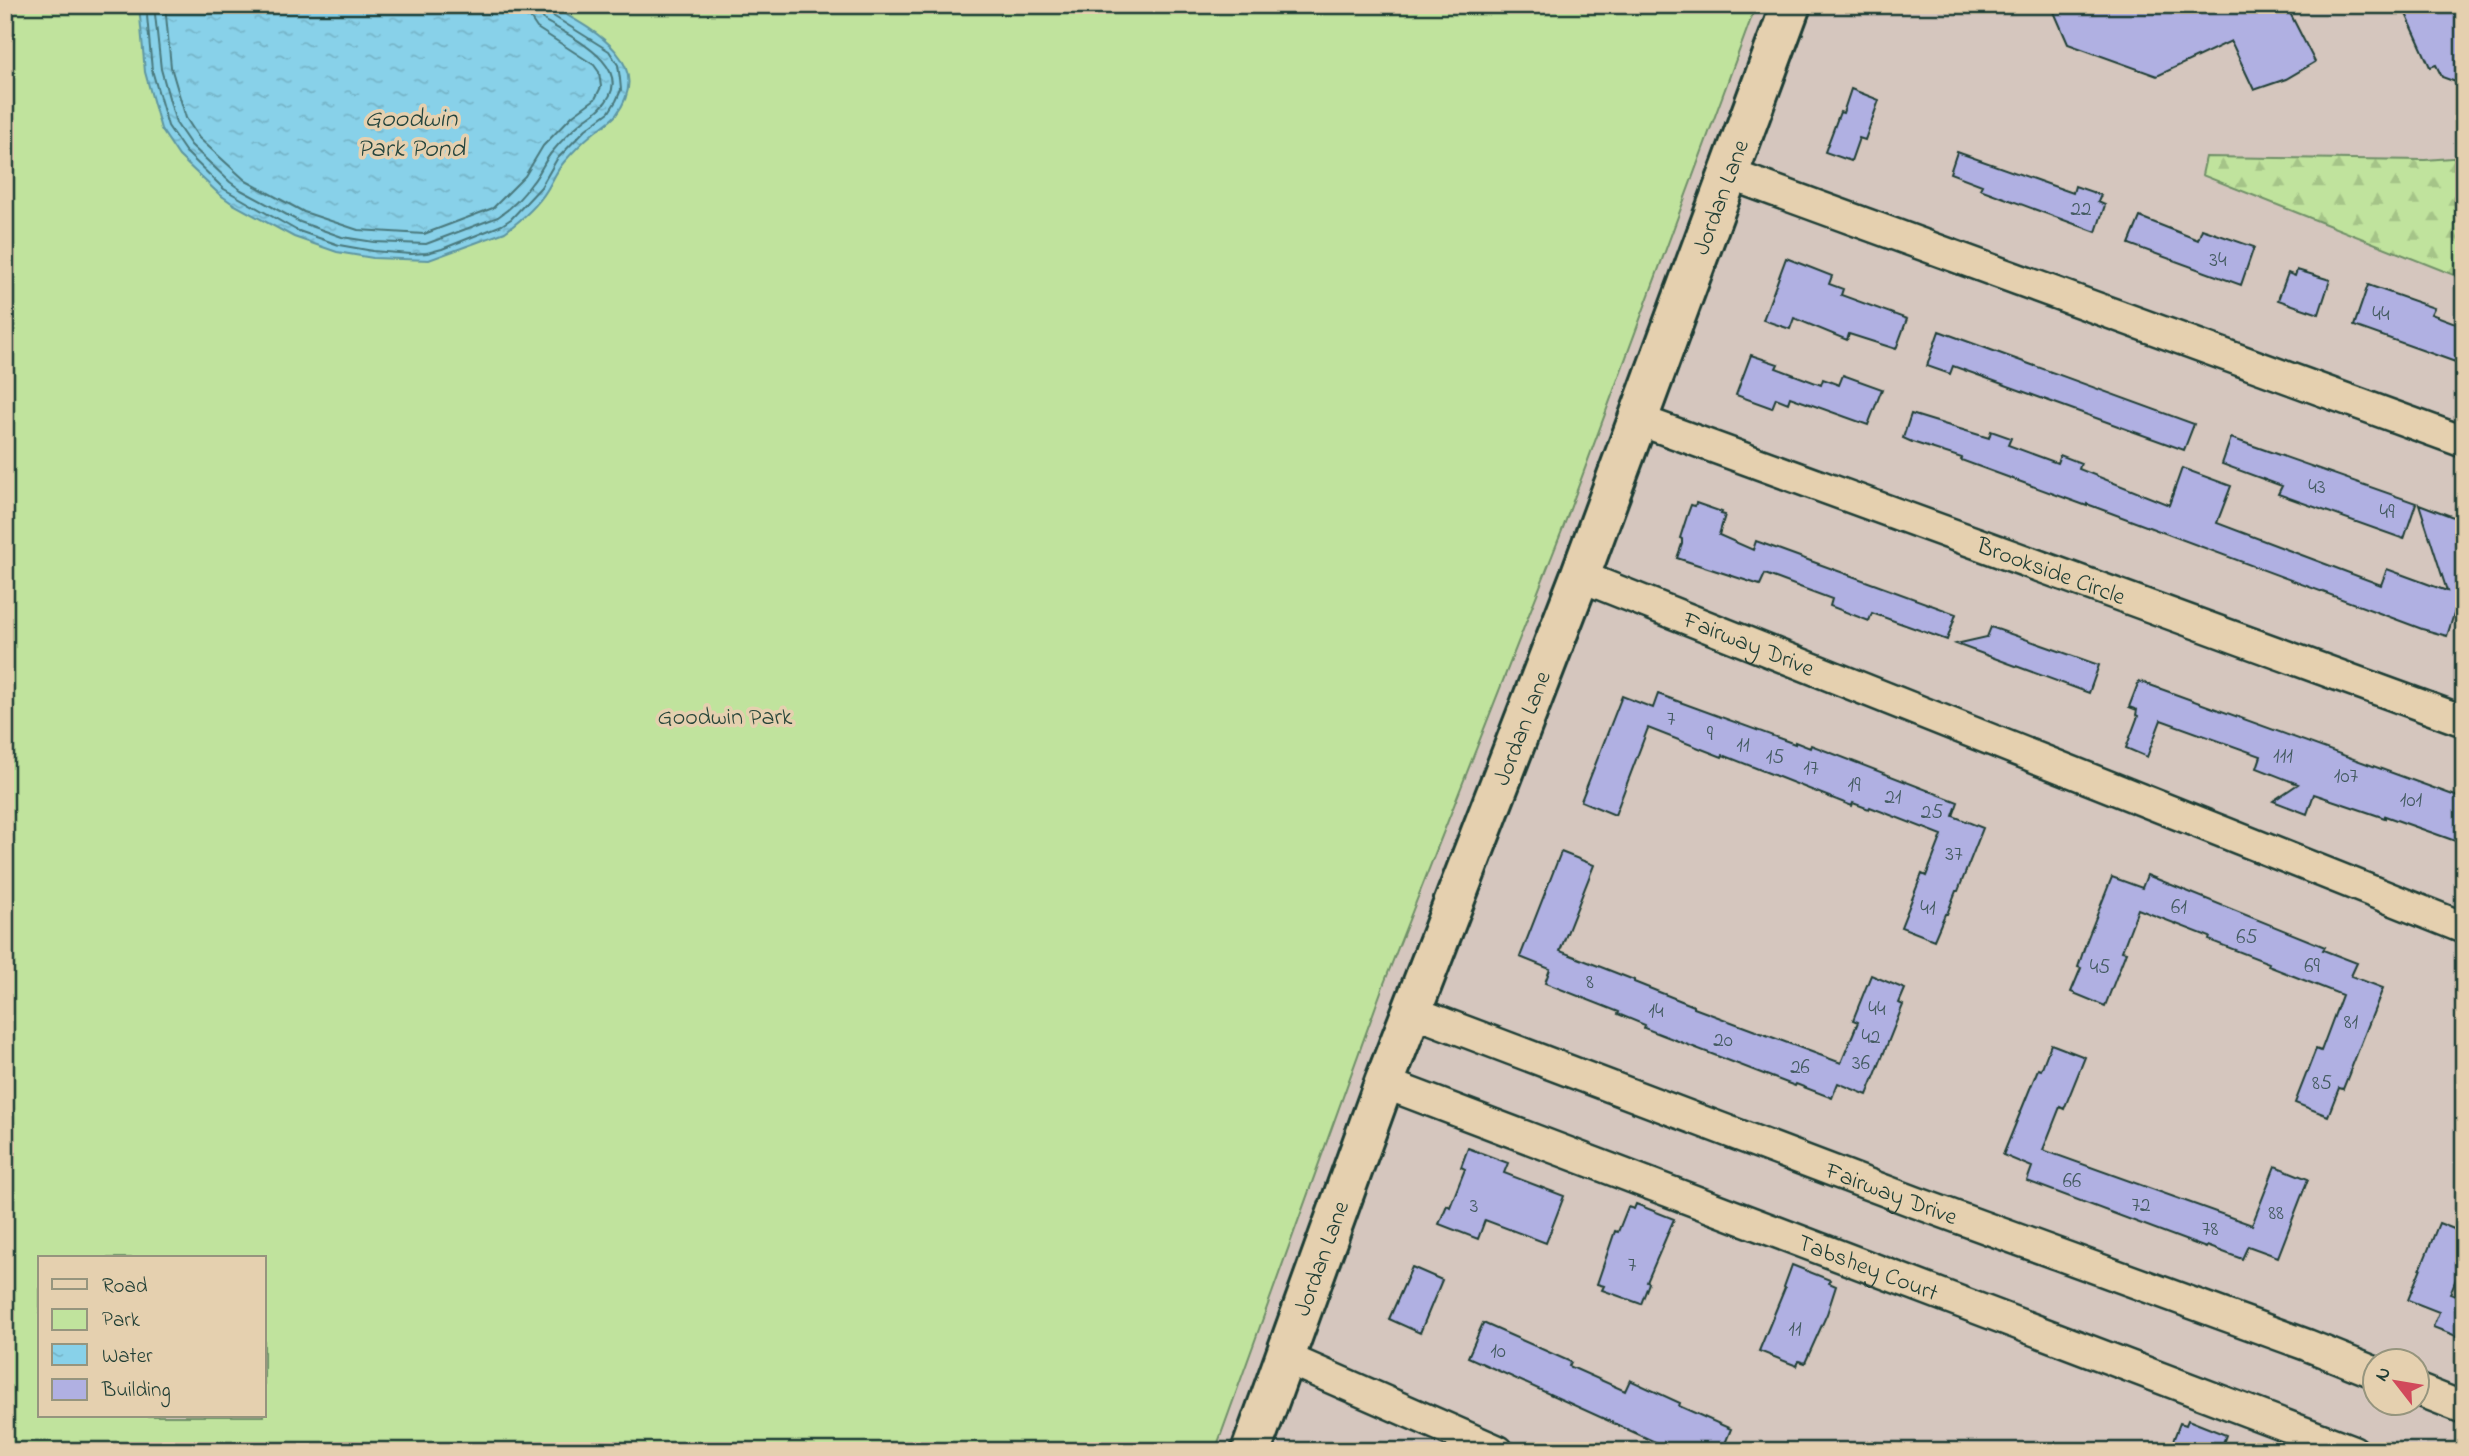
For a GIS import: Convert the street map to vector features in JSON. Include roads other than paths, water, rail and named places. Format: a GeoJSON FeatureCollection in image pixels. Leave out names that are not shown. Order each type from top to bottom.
{"type":"FeatureCollection","features":[{"type":"Feature","properties":{"kind":"main road","name":"Jordan Lane"},"geometry":{"type":"LineString","coordinates":[[1251,1451],[1384,1083],[1639,420],[1791,5]]}},
{"type":"Feature","properties":{"kind":"street"},"geometry":{"type":"LineString","coordinates":[[1729,174],[2464,442]]}},
{"type":"Feature","properties":{"kind":"street","name":"Brookside Circle"},"geometry":{"type":"LineString","coordinates":[[1639,420],[2464,721]]}},
{"type":"Feature","properties":{"kind":"street","name":"Fairway Drive"},"geometry":{"type":"LineString","coordinates":[[1580,576],[2464,928]]}},
{"type":"Feature","properties":{"kind":"street","name":"Fairway Drive"},"geometry":{"type":"LineString","coordinates":[[1411,1011],[2360,1366]]}},
{"type":"Feature","properties":{"kind":"street","name":"Tabshey Court"},"geometry":{"type":"LineString","coordinates":[[1384,1083],[2353,1451]]}},
{"type":"Feature","properties":{"kind":"street"},"geometry":{"type":"LineString","coordinates":[[1286,1358],[1498,1451]]}},
{"type":"Feature","properties":{"kind":"street"},"geometry":{"type":"LineString","coordinates":[[2430,1394],[2464,1408]]}},
{"type":"Feature","properties":{"kind":"water","name":"Goodwin Park Pond"},"geometry":{"type":"Polygon","coordinates":[[[139,5],[549,5],[582,24],[612,48],[623,62],[628,78],[626,95],[616,115],[573,152],[559,168],[539,201],[505,232],[429,260],[373,258],[337,252],[294,237],[233,204],[179,156],[161,129],[145,72],[139,5]]]}},
{"type":"Feature","properties":{"kind":"park label","name":"Goodwin Park"},"geometry":{"type":"Point","coordinates":[725,716]}}]}
